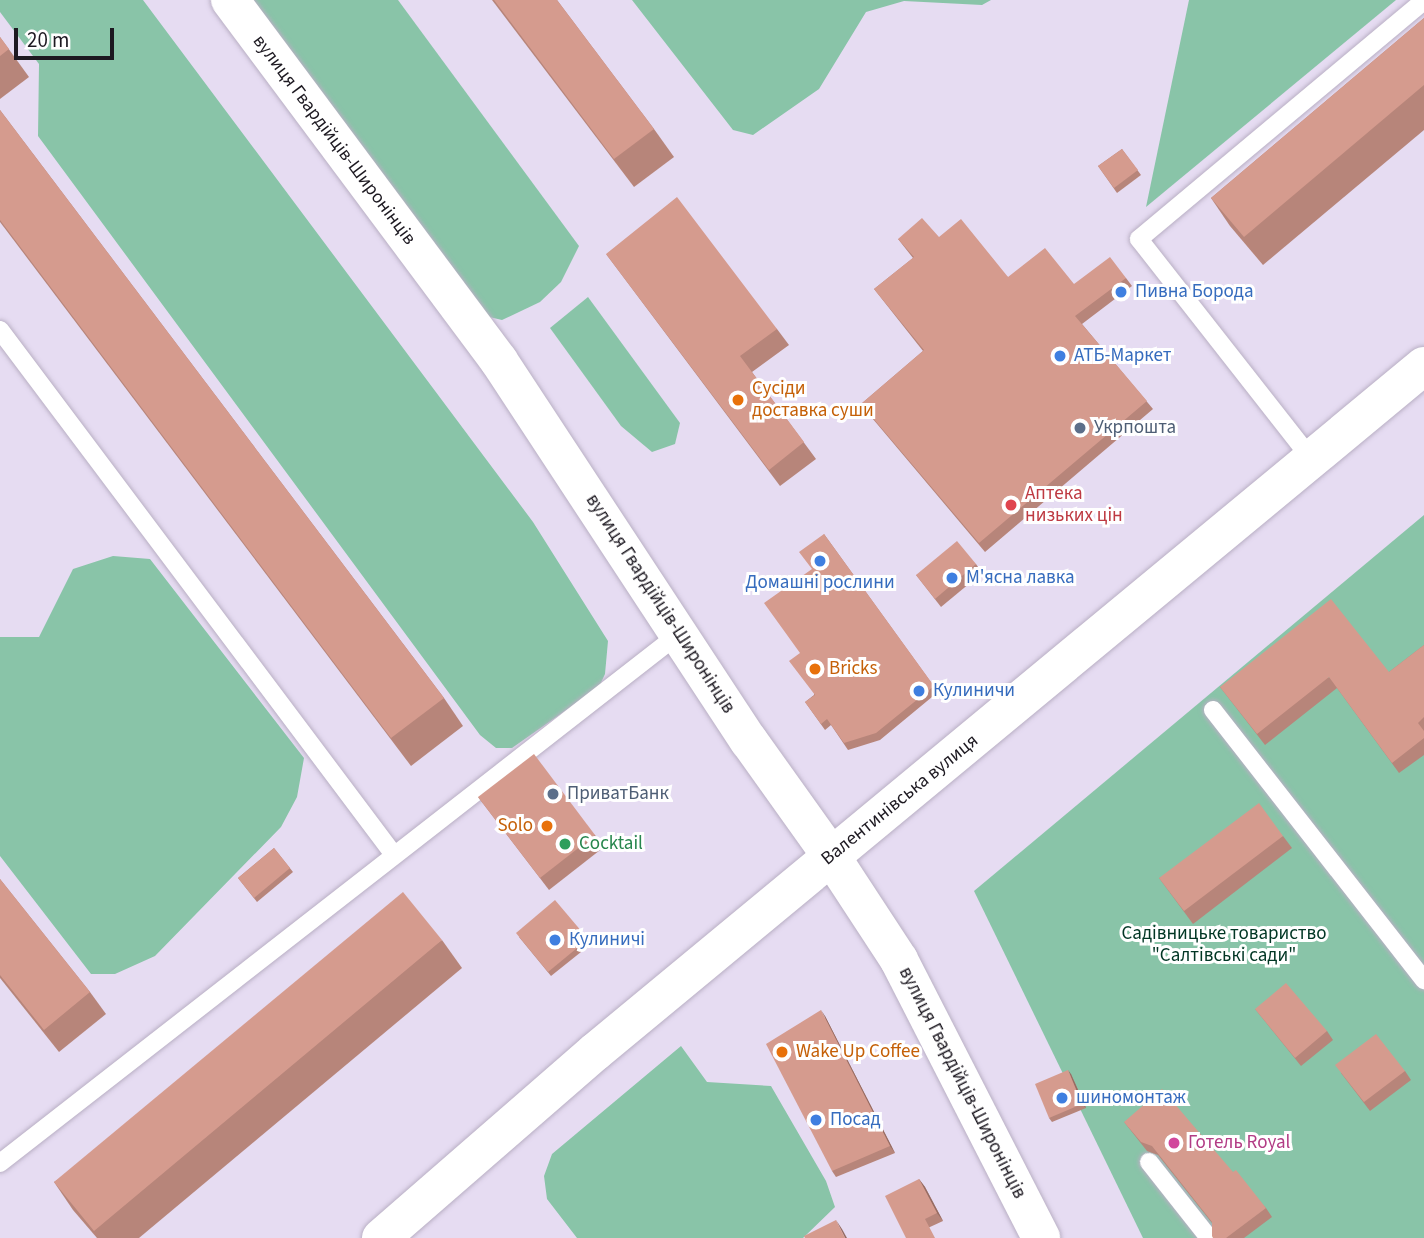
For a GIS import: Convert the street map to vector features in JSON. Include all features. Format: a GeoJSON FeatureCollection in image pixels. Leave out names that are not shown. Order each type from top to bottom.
{"type":"FeatureCollection","features":[{"type":"Feature","properties":{"kind":"main road","name":"вулиця Гвардійців-Широнінців"},"geometry":{"type":"LineString","coordinates":[[230,0],[499,361],[831,856],[899,960],[1041,1238]]}},
{"type":"Feature","properties":{"kind":"main road","name":"Валентинівська вулиця"},"geometry":{"type":"LineString","coordinates":[[381,1238],[831,856],[1314,461],[1424,366]]}},
{"type":"Feature","properties":{"kind":"lane"},"geometry":{"type":"LineString","coordinates":[[1314,461],[1139,239],[1424,1]]}},
{"type":"Feature","properties":{"kind":"lane"},"geometry":{"type":"LineString","coordinates":[[0,330],[394,855]]}},
{"type":"Feature","properties":{"kind":"lane"},"geometry":{"type":"LineString","coordinates":[[0,1163],[680,633]]}},
{"type":"Feature","properties":{"kind":"lane"},"geometry":{"type":"LineString","coordinates":[[1213,710],[1424,980]]}},
{"type":"Feature","properties":{"kind":"lane"},"geometry":{"type":"LineString","coordinates":[[1149,1162],[1209,1238]]}},
{"type":"Feature","properties":{"kind":"green space"},"geometry":{"type":"Polygon","coordinates":[[[0,0],[143,0],[533,522],[608,641],[605,674],[599,687],[512,748],[496,748],[480,735],[38,136],[39,64],[0,12],[0,0]]]}},
{"type":"Feature","properties":{"kind":"green space"},"geometry":{"type":"Polygon","coordinates":[[[248,0],[398,0],[579,246],[561,282],[540,302],[502,320],[477,314],[248,0]]]}},
{"type":"Feature","properties":{"kind":"green space"},"geometry":{"type":"Polygon","coordinates":[[[632,0],[991,0],[982,5],[904,1],[866,12],[819,89],[753,135],[733,130],[632,0]]]}},
{"type":"Feature","properties":{"kind":"green space"},"geometry":{"type":"Polygon","coordinates":[[[1189,0],[1396,0],[1146,207],[1189,0]]]}},
{"type":"Feature","properties":{"kind":"green space"},"geometry":{"type":"Polygon","coordinates":[[[588,297],[680,423],[675,444],[652,452],[621,426],[550,328],[588,297]]]}},
{"type":"Feature","properties":{"kind":"green space","name":"Садівницьке товариство \"Салтівські сади\""},"geometry":{"type":"Polygon","coordinates":[[[1424,515],[1424,1238],[1143,1238],[974,891],[1424,515]]]}},
{"type":"Feature","properties":{"kind":"green space"},"geometry":{"type":"Polygon","coordinates":[[[113,556],[150,559],[304,758],[297,797],[281,827],[155,956],[115,974],[91,974],[0,856],[0,637],[39,637],[73,569],[113,556]]]}},
{"type":"Feature","properties":{"kind":"green space"},"geometry":{"type":"Polygon","coordinates":[[[681,1046],[707,1082],[771,1086],[826,1181],[835,1207],[803,1238],[577,1238],[547,1199],[544,1176],[552,1154],[681,1046]]]}},
{"type":"Feature","properties":{"kind":"building"},"geometry":{"type":"Polygon","coordinates":[[[494,0],[557,0],[654,129],[614,159],[494,0]]]}},
{"type":"Feature","properties":{"kind":"building"},"geometry":{"type":"Polygon","coordinates":[[[1424,18],[1424,85],[1244,237],[1211,198],[1424,18]]]}},
{"type":"Feature","properties":{"kind":"building"},"geometry":{"type":"Polygon","coordinates":[[[0,37],[9,49],[0,56],[0,37]]]}},
{"type":"Feature","properties":{"kind":"building"},"geometry":{"type":"Polygon","coordinates":[[[0,110],[444,698],[391,738],[0,220],[0,110]]]}},
{"type":"Feature","properties":{"kind":"building"},"geometry":{"type":"Polygon","coordinates":[[[1122,149],[1138,170],[1114,188],[1098,166],[1122,149]]]}},
{"type":"Feature","properties":{"kind":"building"},"geometry":{"type":"Polygon","coordinates":[[[677,197],[777,329],[740,356],[804,442],[769,470],[606,254],[677,197]]]}},
{"type":"Feature","properties":{"kind":"building"},"geometry":{"type":"Polygon","coordinates":[[[922,218],[939,237],[961,219],[1008,277],[1045,248],[1074,284],[1110,257],[1126,278],[1075,316],[1147,401],[979,543],[861,404],[924,350],[874,289],[914,257],[898,239],[922,218]]]}},
{"type":"Feature","properties":{"kind":"building"},"geometry":{"type":"Polygon","coordinates":[[[824,534],[934,686],[876,733],[844,743],[827,719],[821,724],[805,702],[815,695],[789,661],[800,653],[764,603],[812,569],[799,552],[824,534]]]}},
{"type":"Feature","properties":{"kind":"building","name":"М'ясна лавка"},"geometry":{"type":"Polygon","coordinates":[[[957,541],[976,564],[935,599],[916,575],[957,541]]]}},
{"type":"Feature","properties":{"kind":"building"},"geometry":{"type":"Polygon","coordinates":[[[1331,599],[1389,672],[1424,645],[1424,717],[1418,723],[1424,731],[1424,738],[1392,763],[1329,677],[1257,734],[1220,687],[1331,599]]]}},
{"type":"Feature","properties":{"kind":"building"},"geometry":{"type":"Polygon","coordinates":[[[534,754],[595,835],[540,878],[478,797],[534,754]]]}},
{"type":"Feature","properties":{"kind":"building"},"geometry":{"type":"Polygon","coordinates":[[[1259,803],[1283,836],[1184,911],[1159,878],[1259,803]]]}},
{"type":"Feature","properties":{"kind":"building"},"geometry":{"type":"Polygon","coordinates":[[[274,848],[290,868],[254,898],[238,878],[274,848]]]}},
{"type":"Feature","properties":{"kind":"building"},"geometry":{"type":"Polygon","coordinates":[[[0,879],[90,992],[44,1030],[0,975],[0,879]]]}},
{"type":"Feature","properties":{"kind":"building"},"geometry":{"type":"Polygon","coordinates":[[[403,892],[442,940],[94,1231],[54,1182],[403,892]]]}},
{"type":"Feature","properties":{"kind":"building","name":"Кулиничі"},"geometry":{"type":"Polygon","coordinates":[[[555,900],[588,939],[548,972],[516,933],[555,900]]]}},
{"type":"Feature","properties":{"kind":"building"},"geometry":{"type":"Polygon","coordinates":[[[1286,983],[1327,1031],[1295,1058],[1255,1009],[1286,983]]]}},
{"type":"Feature","properties":{"kind":"building"},"geometry":{"type":"Polygon","coordinates":[[[821,1010],[890,1146],[832,1171],[766,1044],[821,1010]]]}},
{"type":"Feature","properties":{"kind":"building"},"geometry":{"type":"Polygon","coordinates":[[[1376,1034],[1405,1071],[1364,1102],[1335,1065],[1376,1034]]]}},
{"type":"Feature","properties":{"kind":"building","name":"шиномонтаж"},"geometry":{"type":"Polygon","coordinates":[[[1068,1070],[1082,1104],[1049,1118],[1035,1084],[1068,1070]]]}},
{"type":"Feature","properties":{"kind":"building"},"geometry":{"type":"Polygon","coordinates":[[[1162,1089],[1233,1172],[1236,1170],[1266,1208],[1226,1238],[1213,1238],[1212,1222],[1152,1146],[1141,1142],[1124,1122],[1162,1089]]]}},
{"type":"Feature","properties":{"kind":"building"},"geometry":{"type":"Polygon","coordinates":[[[919,1179],[937,1213],[925,1219],[935,1238],[906,1238],[885,1196],[919,1179]]]}},
{"type":"Feature","properties":{"kind":"building"},"geometry":{"type":"Polygon","coordinates":[[[836,1220],[845,1238],[805,1238],[804,1236],[836,1220]]]}},
{"type":"Feature","properties":{"kind":"place","name":"Пивна Борода"},"geometry":{"type":"Point","coordinates":[1121,292]}},
{"type":"Feature","properties":{"kind":"place","name":"АТБ-Маркет"},"geometry":{"type":"Point","coordinates":[1060,356]}},
{"type":"Feature","properties":{"kind":"place","name":"Сусіди доставка суши"},"geometry":{"type":"Point","coordinates":[738,400]}},
{"type":"Feature","properties":{"kind":"place","name":"Укрпошта"},"geometry":{"type":"Point","coordinates":[1080,428]}},
{"type":"Feature","properties":{"kind":"place","name":"Аптека низьких цін"},"geometry":{"type":"Point","coordinates":[1011,505]}},
{"type":"Feature","properties":{"kind":"place","name":"Домашні рослини"},"geometry":{"type":"Point","coordinates":[820,561]}},
{"type":"Feature","properties":{"kind":"place","name":"М'ясна лавка"},"geometry":{"type":"Point","coordinates":[952,578]}},
{"type":"Feature","properties":{"kind":"place","name":"Bricks"},"geometry":{"type":"Point","coordinates":[815,669]}},
{"type":"Feature","properties":{"kind":"place","name":"Кулиничи"},"geometry":{"type":"Point","coordinates":[919,691]}},
{"type":"Feature","properties":{"kind":"place","name":"ПриватБанк"},"geometry":{"type":"Point","coordinates":[553,794]}},
{"type":"Feature","properties":{"kind":"place","name":"Solo"},"geometry":{"type":"Point","coordinates":[547,826]}},
{"type":"Feature","properties":{"kind":"place","name":"Cocktail"},"geometry":{"type":"Point","coordinates":[565,844]}},
{"type":"Feature","properties":{"kind":"place","name":"Кулиничі"},"geometry":{"type":"Point","coordinates":[555,940]}},
{"type":"Feature","properties":{"kind":"place","name":"Wake Up Coffee"},"geometry":{"type":"Point","coordinates":[782,1052]}},
{"type":"Feature","properties":{"kind":"place","name":"шиномонтаж"},"geometry":{"type":"Point","coordinates":[1062,1098]}},
{"type":"Feature","properties":{"kind":"place","name":"Посад"},"geometry":{"type":"Point","coordinates":[816,1120]}},
{"type":"Feature","properties":{"kind":"place","name":"Готель Royal"},"geometry":{"type":"Point","coordinates":[1174,1143]}}]}
